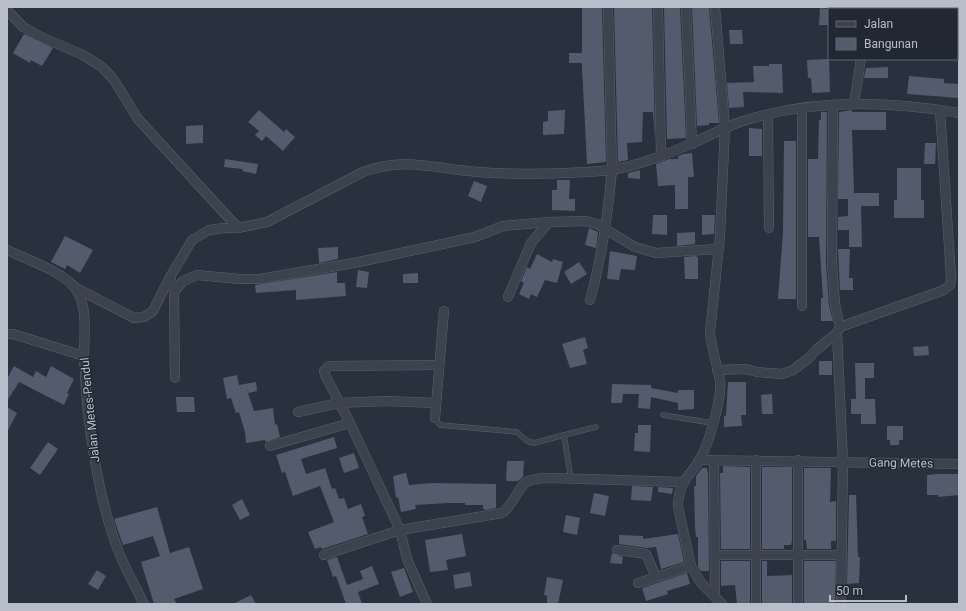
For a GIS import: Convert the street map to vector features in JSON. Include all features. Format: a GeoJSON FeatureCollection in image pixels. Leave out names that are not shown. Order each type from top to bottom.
{"type":"FeatureCollection","features":[{"type":"Feature","properties":{"kind":"street"},"geometry":{"type":"LineString","coordinates":[[590,300],[600,263],[612,170],[608,7]]}},
{"type":"Feature","properties":{"kind":"street"},"geometry":{"type":"LineString","coordinates":[[658,7],[661,156]]}},
{"type":"Feature","properties":{"kind":"street"},"geometry":{"type":"LineString","coordinates":[[686,7],[692,144]]}},
{"type":"Feature","properties":{"kind":"street"},"geometry":{"type":"LineString","coordinates":[[715,7],[725,127],[722,206],[710,333],[720,382],[719,397],[709,437],[699,460],[682,482],[678,498],[678,515],[691,566],[701,583],[722,604]]}},
{"type":"Feature","properties":{"kind":"street"},"geometry":{"type":"LineString","coordinates":[[7,10],[22,26],[38,36],[83,55],[102,67],[114,80],[138,119],[238,228]]}},
{"type":"Feature","properties":{"kind":"street"},"geometry":{"type":"LineString","coordinates":[[854,104],[861,60]]}},
{"type":"Feature","properties":{"kind":"street"},"geometry":{"type":"LineString","coordinates":[[7,250],[60,276],[76,288],[134,318],[139,319],[149,315],[153,311],[170,277],[192,240],[209,230],[238,228],[267,222],[363,172],[392,164],[419,164],[486,172],[571,174],[612,170],[661,156],[692,144],[725,127],[768,115],[802,109],[854,104],[940,110],[959,113]]}},
{"type":"Feature","properties":{"kind":"street"},"geometry":{"type":"LineString","coordinates":[[833,106],[832,263],[835,304],[839,330],[843,462],[841,604]]}},
{"type":"Feature","properties":{"kind":"street"},"geometry":{"type":"LineString","coordinates":[[802,109],[802,306]]}},
{"type":"Feature","properties":{"kind":"street"},"geometry":{"type":"LineString","coordinates":[[717,370],[746,369],[757,372],[782,374],[793,370],[809,358],[839,330],[944,290],[954,284],[951,277],[940,110]]}},
{"type":"Feature","properties":{"kind":"street"},"geometry":{"type":"LineString","coordinates":[[768,115],[769,228]]}},
{"type":"Feature","properties":{"kind":"street"},"geometry":{"type":"LineString","coordinates":[[174,292],[183,281],[197,275],[239,279],[260,279],[359,262],[475,237],[503,226],[548,222],[586,221],[605,229],[635,247],[656,253],[718,249]]}},
{"type":"Feature","properties":{"kind":"street"},"geometry":{"type":"LineString","coordinates":[[508,297],[531,243],[548,222]]}},
{"type":"Feature","properties":{"kind":"street"},"geometry":{"type":"LineString","coordinates":[[170,277],[174,292],[175,378]]}},
{"type":"Feature","properties":{"kind":"street","name":"Jalan Metes-Pendul"},"geometry":{"type":"LineString","coordinates":[[76,288],[82,303],[88,412],[99,480],[120,554],[144,604]]}},
{"type":"Feature","properties":{"kind":"street"},"geometry":{"type":"LineString","coordinates":[[435,418],[438,365],[444,311]]}},
{"type":"Feature","properties":{"kind":"street"},"geometry":{"type":"LineString","coordinates":[[7,334],[14,334],[84,356]]}},
{"type":"Feature","properties":{"kind":"street"},"geometry":{"type":"LineString","coordinates":[[427,604],[407,559],[400,530],[350,422],[324,375],[324,371],[329,366],[438,365]]}},
{"type":"Feature","properties":{"kind":"street"},"geometry":{"type":"LineString","coordinates":[[298,412],[339,403],[386,401],[436,403]]}},
{"type":"Feature","properties":{"kind":"street"},"geometry":{"type":"LineString","coordinates":[[270,446],[350,422]]}},
{"type":"Feature","properties":{"kind":"street","name":"Gang Metes"},"geometry":{"type":"LineString","coordinates":[[699,460],[798,460],[959,464]]}},
{"type":"Feature","properties":{"kind":"street"},"geometry":{"type":"LineString","coordinates":[[714,460],[715,596]]}},
{"type":"Feature","properties":{"kind":"street"},"geometry":{"type":"LineString","coordinates":[[756,460],[756,604]]}},
{"type":"Feature","properties":{"kind":"street"},"geometry":{"type":"LineString","coordinates":[[798,460],[798,604]]}},
{"type":"Feature","properties":{"kind":"street"},"geometry":{"type":"LineString","coordinates":[[324,555],[400,530],[502,513],[508,509],[526,482],[553,478],[572,480],[682,482]]}},
{"type":"Feature","properties":{"kind":"street"},"geometry":{"type":"LineString","coordinates":[[617,550],[646,554],[656,577]]}},
{"type":"Feature","properties":{"kind":"street"},"geometry":{"type":"LineString","coordinates":[[714,555],[842,555]]}},
{"type":"Feature","properties":{"kind":"street"},"geometry":{"type":"LineString","coordinates":[[638,583],[691,566]]}},
{"type":"Feature","properties":{"kind":"lane"},"geometry":{"type":"LineString","coordinates":[[663,415],[712,423]]}},
{"type":"Feature","properties":{"kind":"lane"},"geometry":{"type":"LineString","coordinates":[[435,418],[440,425],[517,432],[527,441],[534,443],[596,427]]}},
{"type":"Feature","properties":{"kind":"lane"},"geometry":{"type":"LineString","coordinates":[[564,435],[572,480]]}},
{"type":"Feature","properties":{"kind":"building"},"geometry":{"type":"Polygon","coordinates":[[[582,7],[602,7],[606,162],[587,164],[582,63],[569,63],[569,53],[582,53],[582,7]]]}},
{"type":"Feature","properties":{"kind":"building"},"geometry":{"type":"Polygon","coordinates":[[[614,7],[652,7],[655,140],[653,112],[643,112],[642,142],[627,143],[628,160],[618,162],[614,7]]]}},
{"type":"Feature","properties":{"kind":"building"},"geometry":{"type":"Polygon","coordinates":[[[664,7],[680,7],[686,138],[667,139],[664,7]]]}},
{"type":"Feature","properties":{"kind":"building"},"geometry":{"type":"Polygon","coordinates":[[[692,7],[709,7],[719,123],[709,123],[709,125],[697,126],[692,7]]]}},
{"type":"Feature","properties":{"kind":"building"},"geometry":{"type":"Polygon","coordinates":[[[820,8],[828,9],[828,25],[819,25],[820,8]]]}},
{"type":"Feature","properties":{"kind":"building"},"geometry":{"type":"Polygon","coordinates":[[[729,30],[742,30],[743,44],[730,44],[729,30]]]}},
{"type":"Feature","properties":{"kind":"building"},"geometry":{"type":"Polygon","coordinates":[[[24,34],[53,48],[42,66],[31,60],[30,63],[13,53],[24,34]]]}},
{"type":"Feature","properties":{"kind":"building"},"geometry":{"type":"Polygon","coordinates":[[[807,60],[829,60],[830,92],[812,93],[811,78],[808,78],[807,60]]]}},
{"type":"Feature","properties":{"kind":"building"},"geometry":{"type":"Polygon","coordinates":[[[769,64],[782,64],[783,93],[743,92],[744,107],[729,108],[727,83],[754,82],[753,66],[769,66],[769,64]]]}},
{"type":"Feature","properties":{"kind":"building"},"geometry":{"type":"Polygon","coordinates":[[[888,67],[888,78],[864,78],[866,68],[888,67]]]}},
{"type":"Feature","properties":{"kind":"building"},"geometry":{"type":"Polygon","coordinates":[[[909,76],[944,79],[944,83],[959,84],[959,98],[907,94],[909,76]]]}},
{"type":"Feature","properties":{"kind":"building"},"geometry":{"type":"Polygon","coordinates":[[[259,110],[284,132],[286,129],[295,137],[283,151],[266,136],[262,141],[255,135],[259,131],[248,122],[259,110]]]}},
{"type":"Feature","properties":{"kind":"building"},"geometry":{"type":"Polygon","coordinates":[[[565,110],[564,134],[543,135],[543,122],[548,121],[548,111],[565,110]]]}},
{"type":"Feature","properties":{"kind":"building"},"geometry":{"type":"Polygon","coordinates":[[[852,110],[852,112],[886,112],[886,130],[852,130],[854,193],[879,193],[879,206],[861,206],[862,247],[849,247],[849,230],[838,230],[838,217],[848,216],[848,199],[838,199],[839,112],[852,110]]]}},
{"type":"Feature","properties":{"kind":"building"},"geometry":{"type":"Polygon","coordinates":[[[821,112],[827,112],[826,263],[829,305],[833,321],[821,321],[821,298],[823,298],[819,237],[808,237],[808,159],[818,159],[819,120],[821,120],[821,112]]]}},
{"type":"Feature","properties":{"kind":"building"},"geometry":{"type":"Polygon","coordinates":[[[203,125],[203,143],[186,144],[186,126],[203,125]]]}},
{"type":"Feature","properties":{"kind":"building"},"geometry":{"type":"Polygon","coordinates":[[[749,128],[762,129],[762,156],[749,156],[749,128]]]}},
{"type":"Feature","properties":{"kind":"building"},"geometry":{"type":"Polygon","coordinates":[[[784,141],[796,141],[796,299],[778,299],[783,232],[784,141]]]}},
{"type":"Feature","properties":{"kind":"building"},"geometry":{"type":"Polygon","coordinates":[[[925,143],[936,143],[935,164],[924,164],[925,143]]]}},
{"type":"Feature","properties":{"kind":"building"},"geometry":{"type":"Polygon","coordinates":[[[692,153],[694,177],[688,177],[688,209],[675,209],[675,185],[658,186],[656,164],[669,159],[678,159],[678,156],[683,154],[692,153]]]}},
{"type":"Feature","properties":{"kind":"building"},"geometry":{"type":"Polygon","coordinates":[[[225,159],[258,164],[256,174],[242,171],[243,169],[224,167],[225,159]]]}},
{"type":"Feature","properties":{"kind":"building"},"geometry":{"type":"Polygon","coordinates":[[[897,168],[921,168],[921,200],[924,200],[924,218],[894,218],[894,200],[897,200],[897,168]]]}},
{"type":"Feature","properties":{"kind":"building"},"geometry":{"type":"Polygon","coordinates":[[[640,170],[640,179],[628,178],[628,173],[640,170]]]}},
{"type":"Feature","properties":{"kind":"building"},"geometry":{"type":"Polygon","coordinates":[[[557,180],[570,180],[569,199],[575,199],[575,211],[552,210],[552,190],[557,190],[557,180]]]}},
{"type":"Feature","properties":{"kind":"building"},"geometry":{"type":"Polygon","coordinates":[[[474,181],[487,186],[481,202],[468,196],[474,181]]]}},
{"type":"Feature","properties":{"kind":"building"},"geometry":{"type":"Polygon","coordinates":[[[653,215],[667,215],[667,235],[652,234],[653,215]]]}},
{"type":"Feature","properties":{"kind":"building"},"geometry":{"type":"Polygon","coordinates":[[[702,215],[715,215],[714,234],[702,235],[702,215]]]}},
{"type":"Feature","properties":{"kind":"building"},"geometry":{"type":"Polygon","coordinates":[[[589,228],[598,232],[596,248],[585,245],[589,228]]]}},
{"type":"Feature","properties":{"kind":"building"},"geometry":{"type":"Polygon","coordinates":[[[695,232],[695,244],[677,246],[677,233],[695,232]]]}},
{"type":"Feature","properties":{"kind":"building"},"geometry":{"type":"Polygon","coordinates":[[[65,236],[93,250],[80,273],[67,265],[65,269],[51,262],[65,236]]]}},
{"type":"Feature","properties":{"kind":"building"},"geometry":{"type":"Polygon","coordinates":[[[338,247],[338,259],[319,263],[318,248],[338,247]]]}},
{"type":"Feature","properties":{"kind":"building"},"geometry":{"type":"Polygon","coordinates":[[[838,249],[850,249],[849,278],[853,278],[853,290],[840,290],[838,249]]]}},
{"type":"Feature","properties":{"kind":"building"},"geometry":{"type":"Polygon","coordinates":[[[610,251],[637,256],[635,270],[621,269],[619,280],[607,279],[610,251]]]}},
{"type":"Feature","properties":{"kind":"building"},"geometry":{"type":"Polygon","coordinates":[[[537,254],[552,262],[553,259],[563,262],[557,283],[545,280],[537,297],[531,294],[529,299],[519,294],[524,283],[521,281],[527,267],[530,269],[537,254]]]}},
{"type":"Feature","properties":{"kind":"building"},"geometry":{"type":"Polygon","coordinates":[[[696,256],[698,258],[698,279],[685,279],[684,257],[696,256]]]}},
{"type":"Feature","properties":{"kind":"building"},"geometry":{"type":"Polygon","coordinates":[[[579,262],[587,274],[571,284],[564,272],[579,262]]]}},
{"type":"Feature","properties":{"kind":"building"},"geometry":{"type":"Polygon","coordinates":[[[358,270],[369,272],[367,288],[356,287],[358,270]]]}},
{"type":"Feature","properties":{"kind":"building"},"geometry":{"type":"Polygon","coordinates":[[[337,272],[337,283],[345,283],[346,296],[296,300],[296,290],[256,293],[255,285],[337,272]]]}},
{"type":"Feature","properties":{"kind":"building"},"geometry":{"type":"Polygon","coordinates":[[[418,273],[418,283],[403,283],[403,274],[418,273]]]}},
{"type":"Feature","properties":{"kind":"building"},"geometry":{"type":"Polygon","coordinates":[[[585,337],[588,348],[583,350],[587,364],[570,368],[562,344],[585,337]]]}},
{"type":"Feature","properties":{"kind":"building"},"geometry":{"type":"Polygon","coordinates":[[[928,346],[929,355],[914,356],[913,347],[928,346]]]}},
{"type":"Feature","properties":{"kind":"building"},"geometry":{"type":"Polygon","coordinates":[[[819,361],[832,361],[832,375],[819,375],[819,361]]]}},
{"type":"Feature","properties":{"kind":"building"},"geometry":{"type":"Polygon","coordinates":[[[855,363],[874,363],[874,378],[865,378],[865,399],[875,399],[876,424],[861,424],[861,414],[851,414],[851,399],[856,399],[855,363]]]}},
{"type":"Feature","properties":{"kind":"building"},"geometry":{"type":"Polygon","coordinates":[[[14,366],[33,377],[36,371],[46,377],[51,366],[74,379],[67,393],[69,394],[64,405],[19,382],[7,401],[7,379],[14,366]]]}},
{"type":"Feature","properties":{"kind":"building"},"geometry":{"type":"Polygon","coordinates":[[[237,375],[239,385],[256,382],[257,391],[248,393],[254,411],[273,408],[275,425],[277,424],[280,437],[266,442],[265,440],[246,443],[245,432],[239,412],[236,413],[231,398],[227,399],[223,378],[237,375]]]}},
{"type":"Feature","properties":{"kind":"building"},"geometry":{"type":"Polygon","coordinates":[[[728,382],[746,382],[746,415],[741,415],[742,426],[724,427],[728,382]]]}},
{"type":"Feature","properties":{"kind":"building"},"geometry":{"type":"Polygon","coordinates":[[[612,384],[651,385],[651,388],[678,393],[678,390],[694,390],[694,409],[678,410],[678,403],[651,397],[650,409],[638,408],[639,394],[623,394],[622,403],[611,403],[612,384]]]}},
{"type":"Feature","properties":{"kind":"building"},"geometry":{"type":"Polygon","coordinates":[[[772,394],[773,414],[762,414],[761,395],[772,394]]]}},
{"type":"Feature","properties":{"kind":"building"},"geometry":{"type":"Polygon","coordinates":[[[176,397],[194,397],[195,412],[177,412],[176,397]]]}},
{"type":"Feature","properties":{"kind":"building"},"geometry":{"type":"Polygon","coordinates":[[[7,407],[17,413],[7,432],[7,407]]]}},
{"type":"Feature","properties":{"kind":"building"},"geometry":{"type":"Polygon","coordinates":[[[638,425],[651,425],[650,452],[634,451],[635,433],[638,433],[638,425]]]}},
{"type":"Feature","properties":{"kind":"building"},"geometry":{"type":"Polygon","coordinates":[[[887,426],[903,426],[903,440],[899,440],[899,445],[890,445],[890,440],[887,440],[887,426]]]}},
{"type":"Feature","properties":{"kind":"building"},"geometry":{"type":"Polygon","coordinates":[[[334,437],[337,448],[301,459],[306,474],[325,468],[332,489],[335,488],[339,499],[344,498],[348,509],[361,504],[365,516],[362,517],[368,534],[322,549],[321,547],[315,549],[308,532],[334,522],[320,486],[293,496],[285,472],[282,473],[276,455],[334,437]]]}},
{"type":"Feature","properties":{"kind":"building"},"geometry":{"type":"Polygon","coordinates":[[[48,442],[58,449],[40,475],[30,468],[48,442]]]}},
{"type":"Feature","properties":{"kind":"building"},"geometry":{"type":"Polygon","coordinates":[[[354,453],[359,468],[344,473],[339,458],[354,453]]]}},
{"type":"Feature","properties":{"kind":"building"},"geometry":{"type":"Polygon","coordinates":[[[507,461],[524,461],[523,477],[518,481],[506,481],[507,461]]]}},
{"type":"Feature","properties":{"kind":"building"},"geometry":{"type":"Polygon","coordinates":[[[723,466],[750,467],[750,549],[721,549],[720,473],[723,473],[723,466]]]}},
{"type":"Feature","properties":{"kind":"building"},"geometry":{"type":"Polygon","coordinates":[[[762,467],[792,467],[792,540],[791,545],[784,545],[784,549],[762,549],[762,467]]]}},
{"type":"Feature","properties":{"kind":"building"},"geometry":{"type":"Polygon","coordinates":[[[702,468],[707,468],[708,473],[709,571],[701,571],[698,567],[698,537],[696,537],[695,527],[694,486],[696,486],[696,476],[702,468]]]}},
{"type":"Feature","properties":{"kind":"building"},"geometry":{"type":"Polygon","coordinates":[[[804,468],[831,468],[830,502],[836,501],[836,541],[831,541],[831,549],[807,549],[806,540],[804,540],[804,468]]]}},
{"type":"Feature","properties":{"kind":"building"},"geometry":{"type":"Polygon","coordinates":[[[406,473],[409,485],[431,483],[496,484],[496,508],[486,510],[483,509],[483,505],[448,503],[415,505],[416,509],[401,512],[398,497],[396,498],[393,476],[406,473]]]}},
{"type":"Feature","properties":{"kind":"building"},"geometry":{"type":"Polygon","coordinates":[[[958,474],[959,495],[938,497],[938,495],[927,495],[927,475],[958,474]]]}},
{"type":"Feature","properties":{"kind":"building"},"geometry":{"type":"Polygon","coordinates":[[[632,486],[653,487],[651,501],[631,500],[632,486]]]}},
{"type":"Feature","properties":{"kind":"building"},"geometry":{"type":"Polygon","coordinates":[[[658,487],[673,488],[672,494],[658,492],[658,487]]]}},
{"type":"Feature","properties":{"kind":"building"},"geometry":{"type":"Polygon","coordinates":[[[594,493],[609,496],[605,516],[590,513],[594,493]]]}},
{"type":"Feature","properties":{"kind":"building"},"geometry":{"type":"Polygon","coordinates":[[[849,495],[856,495],[858,557],[860,557],[859,583],[847,584],[849,495]]]}},
{"type":"Feature","properties":{"kind":"building"},"geometry":{"type":"Polygon","coordinates":[[[242,499],[250,515],[240,520],[232,505],[242,499]]]}},
{"type":"Feature","properties":{"kind":"building"},"geometry":{"type":"Polygon","coordinates":[[[157,507],[170,553],[189,547],[203,589],[174,599],[177,604],[154,604],[141,562],[160,556],[153,536],[123,545],[114,519],[157,507]]]}},
{"type":"Feature","properties":{"kind":"building"},"geometry":{"type":"Polygon","coordinates":[[[566,515],[580,518],[577,535],[563,532],[566,515]]]}},
{"type":"Feature","properties":{"kind":"building"},"geometry":{"type":"Polygon","coordinates":[[[462,534],[466,556],[446,560],[448,570],[430,572],[425,540],[462,534]]]}},
{"type":"Feature","properties":{"kind":"building"},"geometry":{"type":"Polygon","coordinates":[[[678,534],[684,562],[661,569],[656,547],[647,548],[619,544],[619,535],[643,536],[643,539],[678,534]]]}},
{"type":"Feature","properties":{"kind":"building"},"geometry":{"type":"Polygon","coordinates":[[[612,553],[623,557],[622,564],[610,563],[612,553]]]}},
{"type":"Feature","properties":{"kind":"building"},"geometry":{"type":"Polygon","coordinates":[[[337,557],[347,585],[363,579],[360,571],[372,566],[379,584],[358,592],[362,604],[346,604],[336,576],[333,577],[327,560],[337,557]]]}},
{"type":"Feature","properties":{"kind":"building"},"geometry":{"type":"Polygon","coordinates":[[[721,561],[750,561],[750,604],[737,604],[735,585],[721,586],[721,561]]]}},
{"type":"Feature","properties":{"kind":"building"},"geometry":{"type":"Polygon","coordinates":[[[762,561],[767,561],[767,576],[792,575],[792,604],[762,604],[762,561]]]}},
{"type":"Feature","properties":{"kind":"building"},"geometry":{"type":"Polygon","coordinates":[[[804,561],[836,561],[835,604],[804,604],[804,561]]]}},
{"type":"Feature","properties":{"kind":"building"},"geometry":{"type":"Polygon","coordinates":[[[404,568],[413,592],[400,597],[391,572],[404,568]]]}},
{"type":"Feature","properties":{"kind":"building"},"geometry":{"type":"Polygon","coordinates":[[[97,570],[106,576],[98,590],[88,584],[97,570]]]}},
{"type":"Feature","properties":{"kind":"building"},"geometry":{"type":"Polygon","coordinates":[[[470,572],[472,586],[455,589],[453,575],[470,572]]]}},
{"type":"Feature","properties":{"kind":"building"},"geometry":{"type":"Polygon","coordinates":[[[687,573],[690,584],[667,591],[668,594],[646,601],[642,588],[687,573]]]}},
{"type":"Feature","properties":{"kind":"building"},"geometry":{"type":"Polygon","coordinates":[[[547,577],[563,580],[558,604],[547,604],[547,596],[544,595],[547,577]]]}},
{"type":"Feature","properties":{"kind":"building"},"geometry":{"type":"Polygon","coordinates":[[[251,595],[256,604],[233,604],[251,595]]]}}]}
